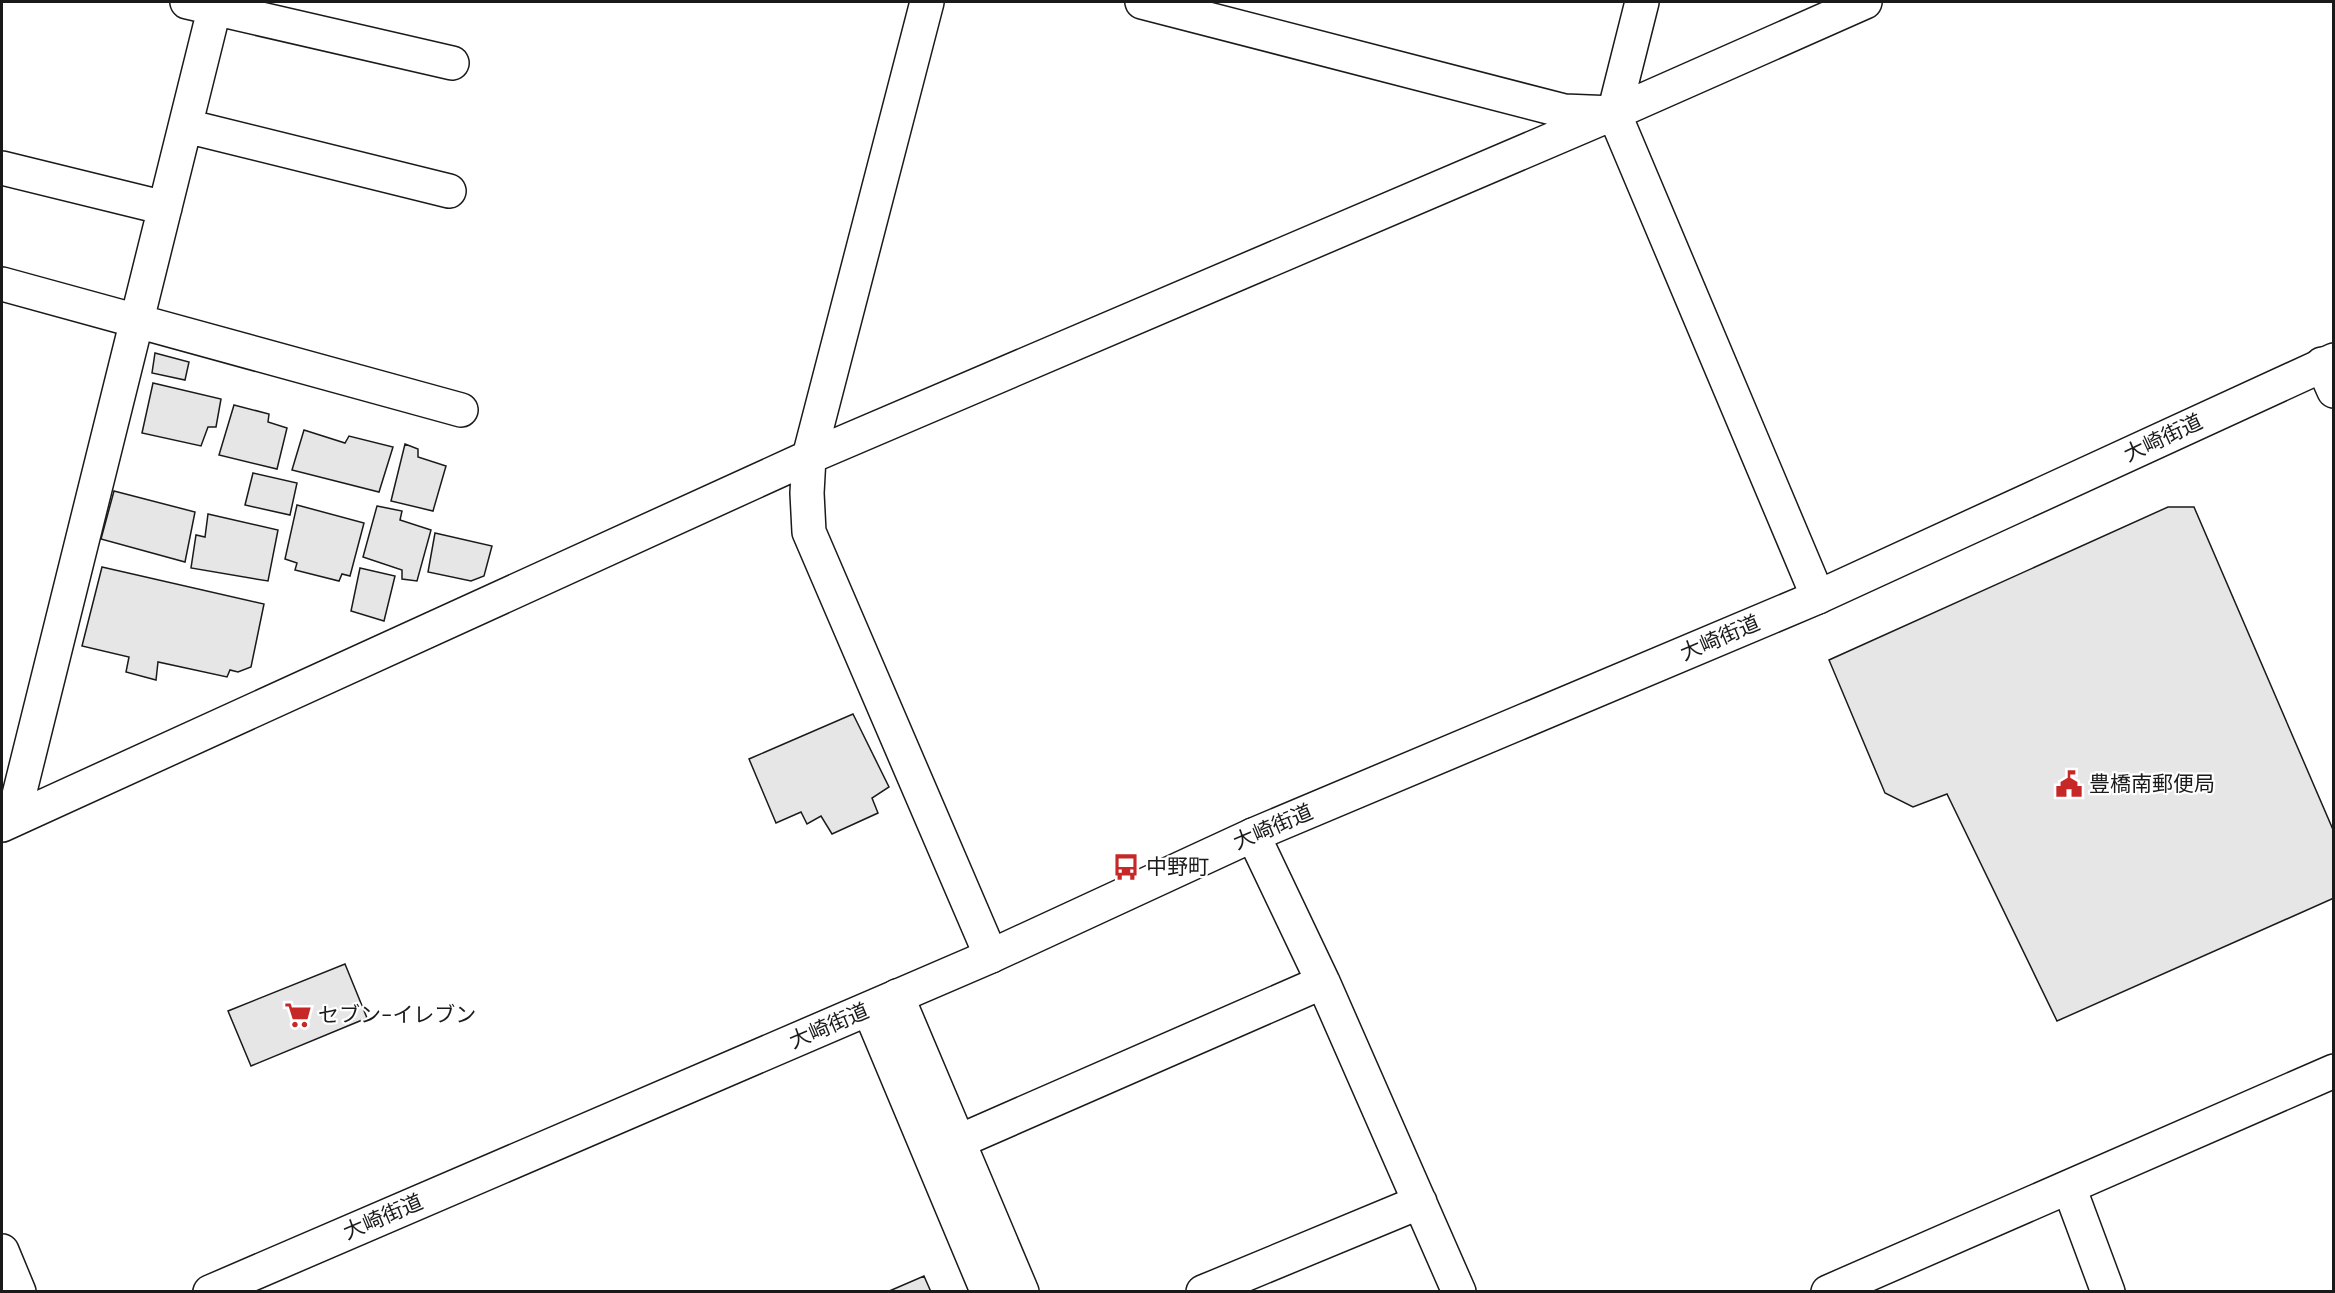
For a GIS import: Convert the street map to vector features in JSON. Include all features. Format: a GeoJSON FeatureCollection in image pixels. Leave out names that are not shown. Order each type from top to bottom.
{"type":"FeatureCollection","features":[{"type":"Feature","properties":{"kind":"street"},"geometry":{"type":"LineString","coordinates":[[927,2],[809,457],[807,493],[809,532],[991,956]]}},
{"type":"Feature","properties":{"kind":"street"},"geometry":{"type":"LineString","coordinates":[[1142,2],[1564,111],[1614,113]]}},
{"type":"Feature","properties":{"kind":"street"},"geometry":{"type":"LineString","coordinates":[[1642,2],[1614,113],[1818,597]]}},
{"type":"Feature","properties":{"kind":"street"},"geometry":{"type":"LineString","coordinates":[[8,822],[809,457],[1614,113],[1865,2]]}},
{"type":"Feature","properties":{"kind":"street"},"geometry":{"type":"LineString","coordinates":[[8,822],[186,126],[206,4],[452,63]]}},
{"type":"Feature","properties":{"kind":"street"},"geometry":{"type":"LineString","coordinates":[[186,126],[449,191]]}},
{"type":"Feature","properties":{"kind":"street"},"geometry":{"type":"LineString","coordinates":[[2,168],[165,208]]}},
{"type":"Feature","properties":{"kind":"street"},"geometry":{"type":"LineString","coordinates":[[2,284],[461,410]]}},
{"type":"Feature","properties":{"kind":"street","name":"大崎街道"},"geometry":{"type":"LineString","coordinates":[[210,1292],[991,956],[1254,835],[1818,597],[2330,372]]}},
{"type":"Feature","properties":{"kind":"street"},"geometry":{"type":"LineString","coordinates":[[1254,835],[1323,982],[1459,1292]]}},
{"type":"Feature","properties":{"kind":"street"},"geometry":{"type":"LineString","coordinates":[[930,1155],[1323,982]]}},
{"type":"Feature","properties":{"kind":"street"},"geometry":{"type":"LineString","coordinates":[[883,1002],[960,1142],[1022,1292]]}},
{"type":"Feature","properties":{"kind":"street"},"geometry":{"type":"LineString","coordinates":[[883,1002],[930,1155],[990,1292]]}},
{"type":"Feature","properties":{"kind":"street"},"geometry":{"type":"LineString","coordinates":[[1828,1292],[2334,1071]]}},
{"type":"Feature","properties":{"kind":"street"},"geometry":{"type":"LineString","coordinates":[[2068,1187],[2108,1292]]}},
{"type":"Feature","properties":{"kind":"street"},"geometry":{"type":"LineString","coordinates":[[1203,1292],[1420,1202]]}},
{"type":"Feature","properties":{"kind":"street"},"geometry":{"type":"LineString","coordinates":[[2,1251],[19,1292]]}},
{"type":"Feature","properties":{"kind":"building"},"geometry":{"type":"Polygon","coordinates":[[[155,353],[189,362],[185,380],[152,373],[155,353]]]}},
{"type":"Feature","properties":{"kind":"building"},"geometry":{"type":"Polygon","coordinates":[[[153,383],[221,399],[216,427],[208,427],[201,446],[142,433],[153,383]]]}},
{"type":"Feature","properties":{"kind":"building"},"geometry":{"type":"Polygon","coordinates":[[[234,405],[269,414],[268,422],[287,428],[277,469],[219,455],[234,405]]]}},
{"type":"Feature","properties":{"kind":"building"},"geometry":{"type":"Polygon","coordinates":[[[304,430],[345,443],[349,436],[393,447],[379,492],[292,470],[304,430]]]}},
{"type":"Feature","properties":{"kind":"building"},"geometry":{"type":"Polygon","coordinates":[[[405,444],[418,449],[418,457],[446,466],[433,511],[391,501],[405,444]]]}},
{"type":"Feature","properties":{"kind":"building"},"geometry":{"type":"Polygon","coordinates":[[[253,473],[297,483],[290,515],[245,505],[253,473]]]}},
{"type":"Feature","properties":{"kind":"building"},"geometry":{"type":"Polygon","coordinates":[[[114,491],[195,512],[185,562],[101,539],[114,491]]]}},
{"type":"Feature","properties":{"kind":"building"},"geometry":{"type":"Polygon","coordinates":[[[297,505],[364,523],[350,576],[342,574],[339,581],[295,570],[297,563],[285,559],[297,505]]]}},
{"type":"Feature","properties":{"kind":"building"},"geometry":{"type":"Polygon","coordinates":[[[377,506],[402,511],[400,520],[431,530],[417,581],[402,579],[402,570],[363,557],[377,506]]]}},
{"type":"Feature","properties":{"kind":"building"},"geometry":{"type":"Polygon","coordinates":[[[2168,507],[2194,507],[2334,832],[2334,898],[2057,1021],[1947,794],[1913,807],[1885,793],[1829,660],[2168,507]]]}},
{"type":"Feature","properties":{"kind":"building"},"geometry":{"type":"Polygon","coordinates":[[[208,514],[278,530],[268,581],[191,568],[196,535],[205,537],[208,514]]]}},
{"type":"Feature","properties":{"kind":"building"},"geometry":{"type":"Polygon","coordinates":[[[435,533],[492,546],[484,576],[471,581],[428,572],[435,533]]]}},
{"type":"Feature","properties":{"kind":"building"},"geometry":{"type":"Polygon","coordinates":[[[102,567],[264,604],[251,667],[238,672],[230,670],[227,677],[158,662],[156,680],[126,672],[129,657],[82,646],[102,567]]]}},
{"type":"Feature","properties":{"kind":"building"},"geometry":{"type":"Polygon","coordinates":[[[360,568],[395,576],[384,621],[351,611],[360,568]]]}},
{"type":"Feature","properties":{"kind":"building"},"geometry":{"type":"Polygon","coordinates":[[[853,714],[889,787],[872,798],[878,813],[832,834],[821,816],[807,824],[801,812],[776,823],[749,759],[853,714]]]}},
{"type":"Feature","properties":{"kind":"building","name":"セブン-イレブン"},"geometry":{"type":"Polygon","coordinates":[[[345,964],[367,1018],[251,1066],[228,1011],[345,964]]]}},
{"type":"Feature","properties":{"kind":"building"},"geometry":{"type":"Polygon","coordinates":[[[924,1276],[931,1292],[887,1292],[924,1276]]]}},
{"type":"Feature","properties":{"kind":"place","name":"豊橋南郵便局"},"geometry":{"type":"Point","coordinates":[2069,784]}},
{"type":"Feature","properties":{"kind":"place","name":"中野町"},"geometry":{"type":"Point","coordinates":[1126,867]}},
{"type":"Feature","properties":{"kind":"place","name":"セブン-イレブン"},"geometry":{"type":"Point","coordinates":[298,1015]}}]}
